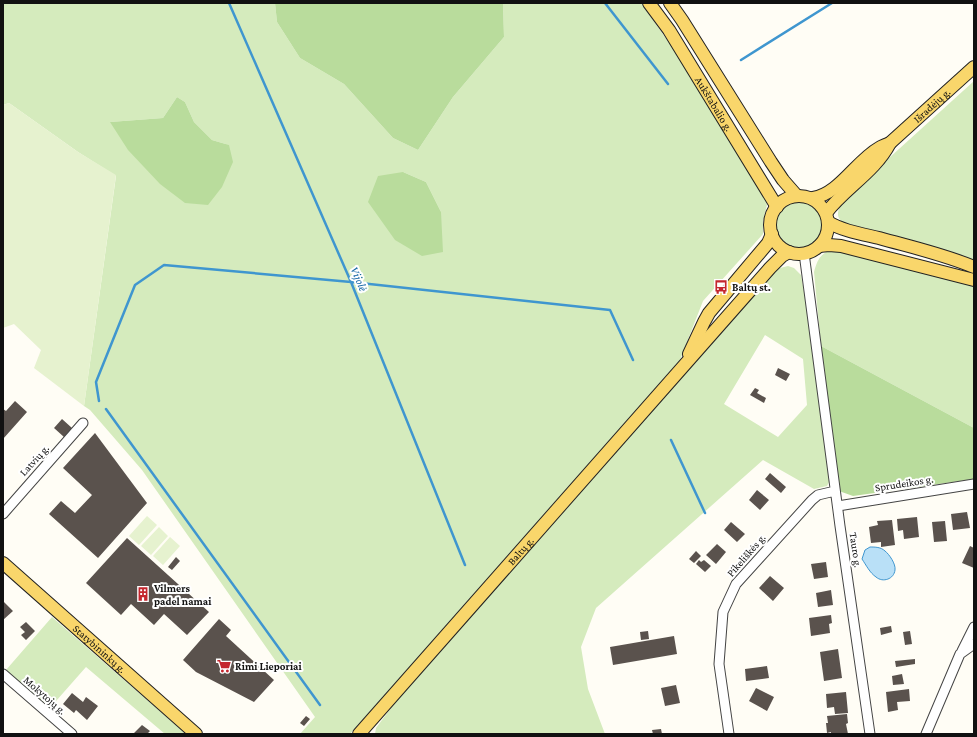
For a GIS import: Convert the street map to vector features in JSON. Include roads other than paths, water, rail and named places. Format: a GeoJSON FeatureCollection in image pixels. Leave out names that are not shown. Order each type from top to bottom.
{"type":"FeatureCollection","features":[{"type":"Feature","properties":{"kind":"main road","name":"Aukštabalio g."},"geometry":{"type":"LineString","coordinates":[[649,3],[669,30],[777,206]]}},
{"type":"Feature","properties":{"kind":"main road","name":"Aukštabalio g."},"geometry":{"type":"LineString","coordinates":[[670,3],[771,162],[783,180],[797,196]]}},
{"type":"Feature","properties":{"kind":"main road","name":"Išradėjų g."},"geometry":{"type":"LineString","coordinates":[[812,198],[825,194],[872,153],[890,143],[974,68]]}},
{"type":"Feature","properties":{"kind":"main road","name":"Išradėjų g."},"geometry":{"type":"LineString","coordinates":[[827,218],[838,200],[877,162],[885,153],[890,143]]}},
{"type":"Feature","properties":{"kind":"main road"},"geometry":{"type":"LineString","coordinates":[[827,218],[826,235],[819,246],[812,251],[799,254],[789,252],[778,244],[772,234],[770,224],[772,215],[782,201],[789,197],[797,196],[812,198],[819,202],[827,218],[836,226],[942,255],[974,267]]}},
{"type":"Feature","properties":{"kind":"main road","name":"Baltų g."},"geometry":{"type":"LineString","coordinates":[[682,368],[709,313],[768,244],[772,234]]}},
{"type":"Feature","properties":{"kind":"main road"},"geometry":{"type":"LineString","coordinates":[[819,246],[841,246],[974,280]]}},
{"type":"Feature","properties":{"kind":"main road","name":"Baltų g."},"geometry":{"type":"LineString","coordinates":[[359,734],[770,268],[782,256],[789,252]]}},
{"type":"Feature","properties":{"kind":"main road","name":"Statybininkų g."},"geometry":{"type":"LineString","coordinates":[[3,563],[196,734]]}},
{"type":"Feature","properties":{"kind":"street","name":"Tauro g."},"geometry":{"type":"LineString","coordinates":[[804,253],[835,491],[870,734]]}},
{"type":"Feature","properties":{"kind":"street","name":"Latvių g."},"geometry":{"type":"LineString","coordinates":[[3,514],[84,423]]}},
{"type":"Feature","properties":{"kind":"street","name":"Sprudeikos g."},"geometry":{"type":"LineString","coordinates":[[838,506],[974,484]]}},
{"type":"Feature","properties":{"kind":"street","name":"Pikeliškės g."},"geometry":{"type":"LineString","coordinates":[[729,734],[719,664],[723,612],[736,584],[812,500],[818,495],[835,491]]}},
{"type":"Feature","properties":{"kind":"street"},"geometry":{"type":"LineString","coordinates":[[926,734],[960,654],[974,627]]}},
{"type":"Feature","properties":{"kind":"street"},"geometry":{"type":"LineString","coordinates":[[960,654],[974,644]]}},
{"type":"Feature","properties":{"kind":"street","name":"Mokytojų g."},"geometry":{"type":"LineString","coordinates":[[3,674],[72,734]]}},
{"type":"Feature","properties":{"kind":"water"},"geometry":{"type":"Polygon","coordinates":[[[870,547],[876,547],[887,552],[895,568],[893,576],[882,580],[872,573],[862,559],[865,550],[870,547]]]}},
{"type":"Feature","properties":{"kind":"waterway","name":"Vijolė"},"geometry":{"type":"LineString","coordinates":[[229,3],[351,282],[465,565]]}},
{"type":"Feature","properties":{"kind":"waterway"},"geometry":{"type":"LineString","coordinates":[[605,3],[668,84]]}},
{"type":"Feature","properties":{"kind":"waterway"},"geometry":{"type":"LineString","coordinates":[[741,60],[832,3]]}},
{"type":"Feature","properties":{"kind":"waterway"},"geometry":{"type":"LineString","coordinates":[[99,401],[96,382],[135,285],[164,265],[351,282],[610,310],[633,360]]}},
{"type":"Feature","properties":{"kind":"waterway"},"geometry":{"type":"LineString","coordinates":[[106,409],[320,705]]}},
{"type":"Feature","properties":{"kind":"waterway"},"geometry":{"type":"LineString","coordinates":[[671,440],[705,513]]}},
{"type":"Feature","properties":{"kind":"place","name":"Baltų st."},"geometry":{"type":"Point","coordinates":[721,287]}},
{"type":"Feature","properties":{"kind":"place","name":"Vilmers padel namai"},"geometry":{"type":"Point","coordinates":[143,594]}},
{"type":"Feature","properties":{"kind":"place","name":"Rimi Lieporiai"},"geometry":{"type":"Point","coordinates":[224,666]}}]}
